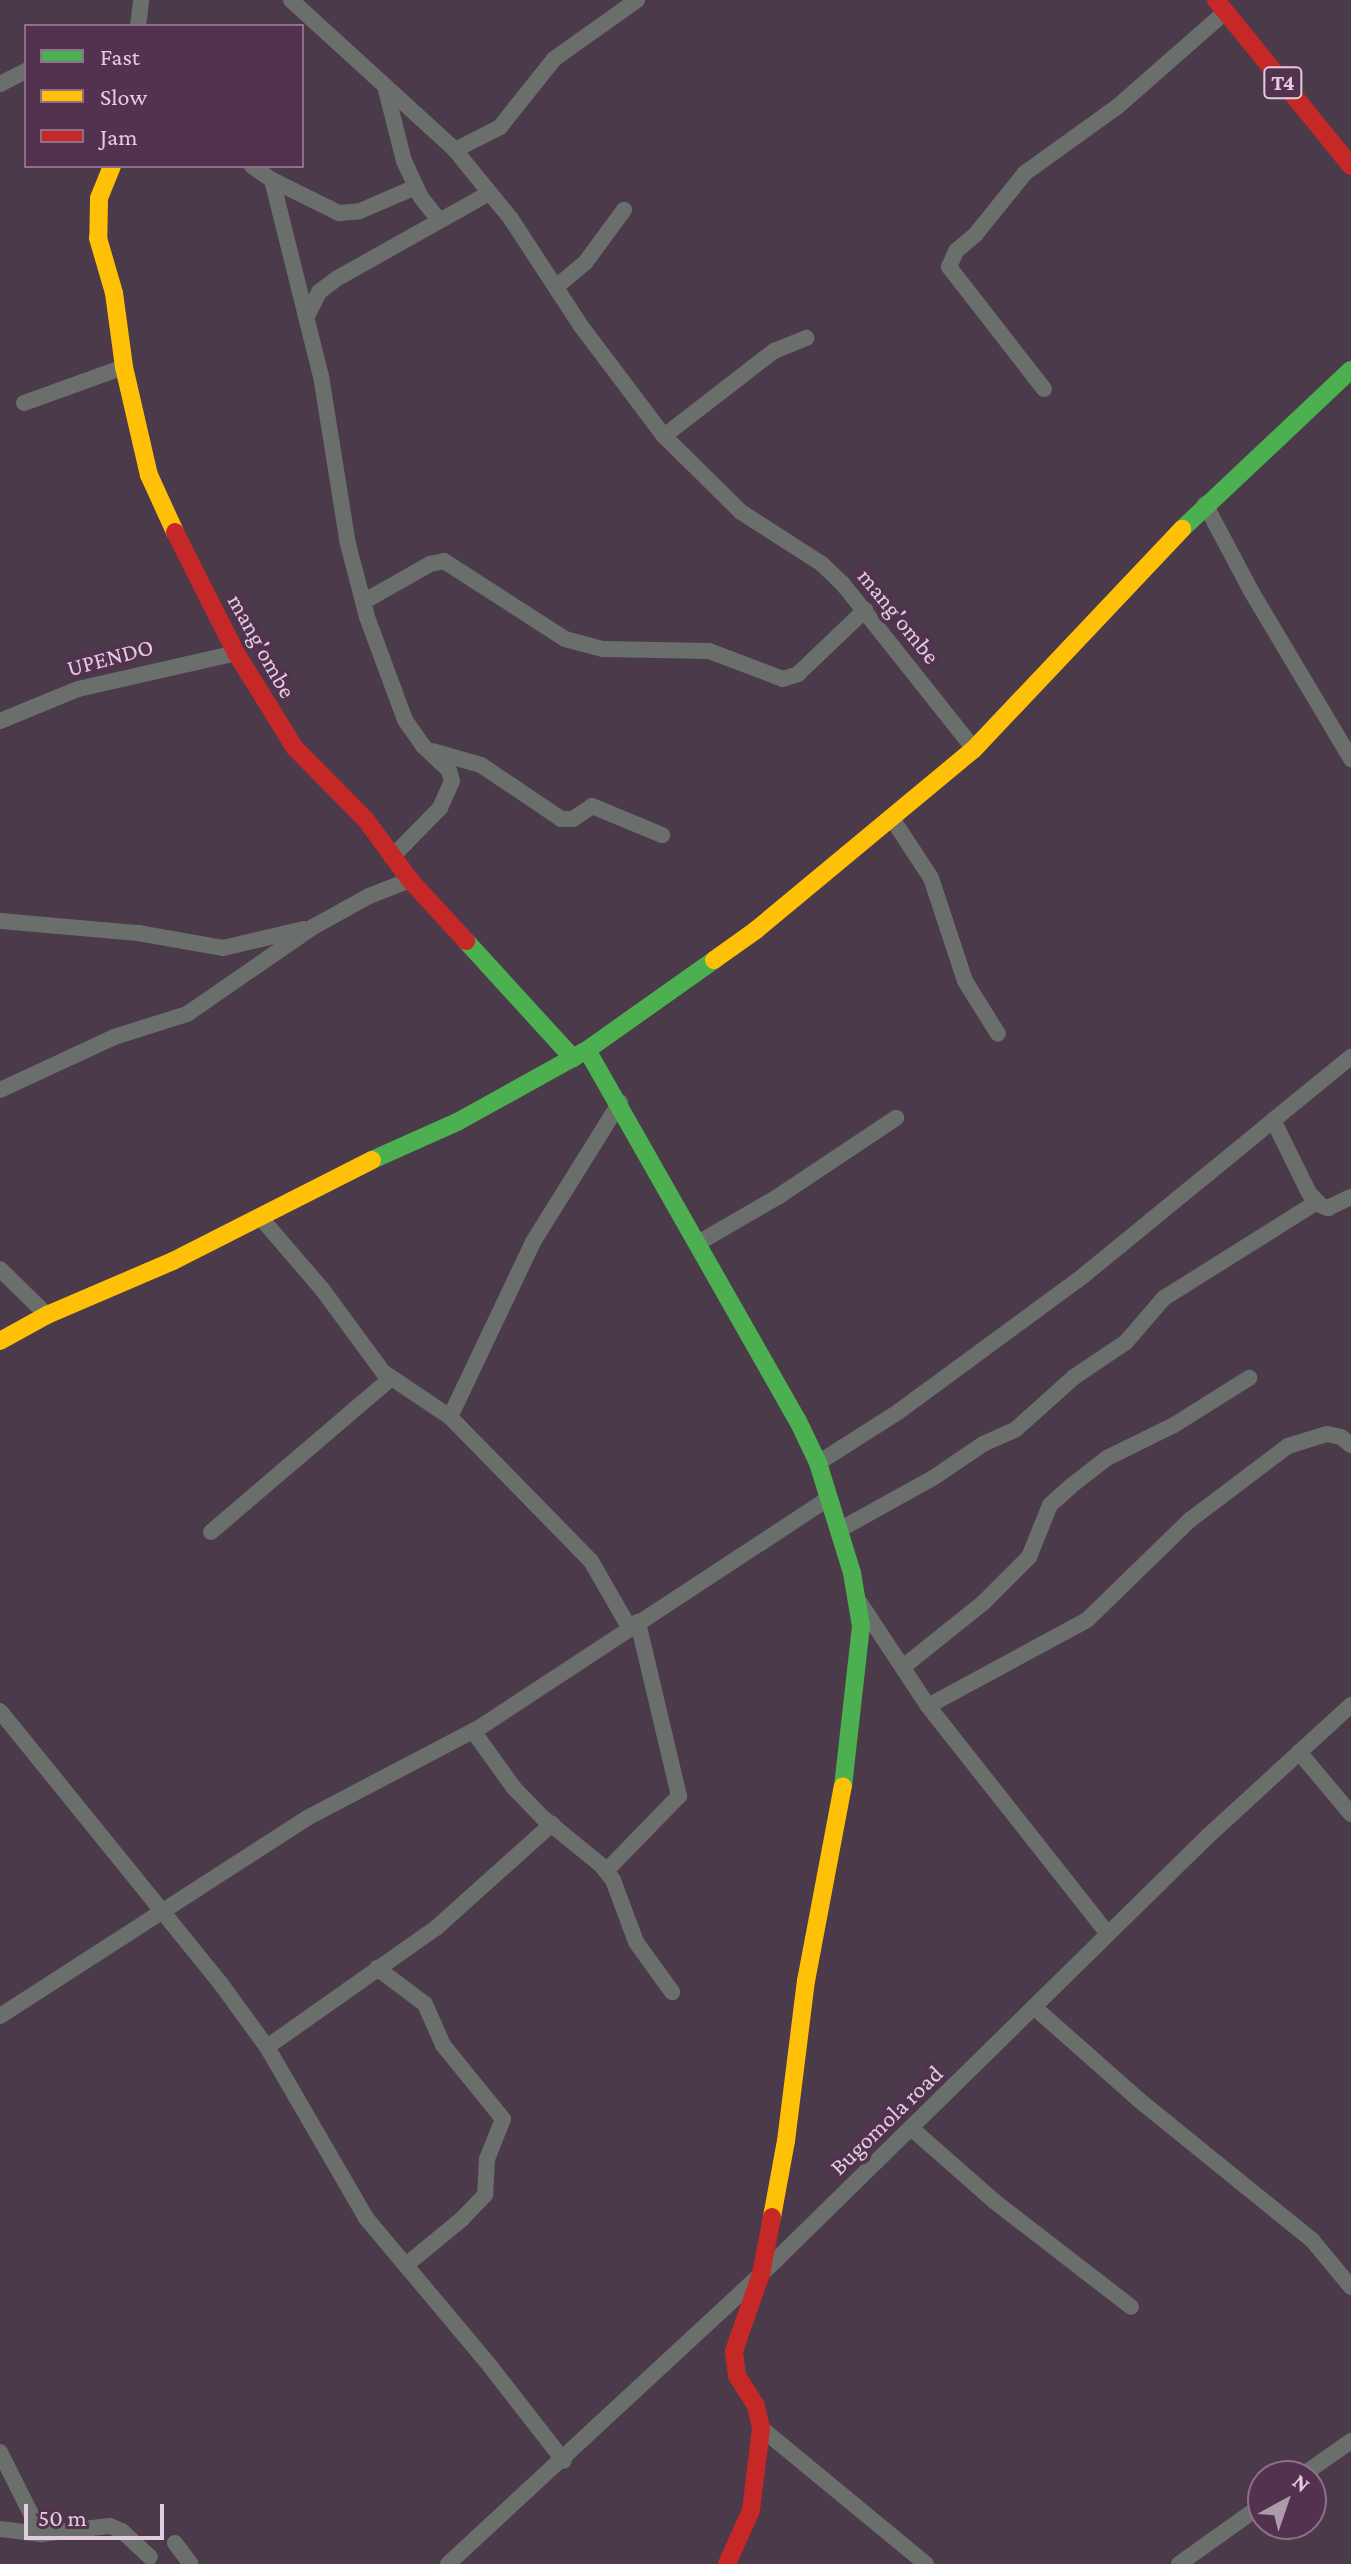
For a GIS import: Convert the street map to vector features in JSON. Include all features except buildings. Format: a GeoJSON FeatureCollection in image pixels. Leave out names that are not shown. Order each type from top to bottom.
{"type":"FeatureCollection","features":[{"type":"Feature","properties":{"kind":"main road","name":"T4"},"geometry":{"type":"LineString","coordinates":[[1220,6],[1351,166]]}},
{"type":"Feature","properties":{"kind":"main road","name":"mang'ombe"},"geometry":{"type":"LineString","coordinates":[[111,168],[99,199],[98,238],[114,293],[124,367],[149,475],[163,510],[236,653],[295,748],[366,820],[410,880],[580,1054],[620,1102],[818,1463],[839,1530],[861,1626],[850,1739],[834,1845],[806,1981],[786,2141],[761,2274],[737,2338],[734,2362],[737,2376],[756,2406],[761,2428]]}},
{"type":"Feature","properties":{"kind":"main road"},"geometry":{"type":"LineString","coordinates":[[0,1341],[47,1315],[173,1261],[459,1121],[580,1054],[756,930],[974,749],[1205,504],[1351,370]]}},
{"type":"Feature","properties":{"kind":"main road"},"geometry":{"type":"LineString","coordinates":[[727,2564],[751,2510],[761,2428]]}},
{"type":"Feature","properties":{"kind":"street"},"geometry":{"type":"LineString","coordinates":[[138,24],[141,0]]}},
{"type":"Feature","properties":{"kind":"street","name":"mang'ombe"},"geometry":{"type":"LineString","coordinates":[[291,0],[455,150],[525,238],[581,326],[664,436],[741,512],[822,564],[865,610],[974,749]]}},
{"type":"Feature","properties":{"kind":"street"},"geometry":{"type":"LineString","coordinates":[[455,150],[500,127],[554,59],[637,0]]}},
{"type":"Feature","properties":{"kind":"street"},"geometry":{"type":"LineString","coordinates":[[1044,389],[949,267],[956,251],[975,235],[1025,173],[1117,107],[1220,6]]}},
{"type":"Feature","properties":{"kind":"street"},"geometry":{"type":"LineString","coordinates":[[0,84],[24,72]]}},
{"type":"Feature","properties":{"kind":"street"},"geometry":{"type":"LineString","coordinates":[[385,86],[404,161],[416,187],[439,220]]}},
{"type":"Feature","properties":{"kind":"street"},"geometry":{"type":"LineString","coordinates":[[1331,142],[1351,138]]}},
{"type":"Feature","properties":{"kind":"street"},"geometry":{"type":"LineString","coordinates":[[255,168],[314,203],[348,214],[416,187]]}},
{"type":"Feature","properties":{"kind":"street"},"geometry":{"type":"LineString","coordinates":[[272,180],[307,316],[335,447],[348,544],[363,602],[405,720],[427,749],[449,770],[452,784],[440,808],[392,857]]}},
{"type":"Feature","properties":{"kind":"street"},"geometry":{"type":"LineString","coordinates":[[307,316],[319,292],[336,279],[489,193]]}},
{"type":"Feature","properties":{"kind":"street"},"geometry":{"type":"LineString","coordinates":[[556,287],[585,263],[624,210]]}},
{"type":"Feature","properties":{"kind":"street"},"geometry":{"type":"LineString","coordinates":[[664,436],[774,351],[807,338]]}},
{"type":"Feature","properties":{"kind":"street"},"geometry":{"type":"LineString","coordinates":[[24,403],[124,367]]}},
{"type":"Feature","properties":{"kind":"street"},"geometry":{"type":"LineString","coordinates":[[1205,504],[1251,591],[1351,759]]}},
{"type":"Feature","properties":{"kind":"street"},"geometry":{"type":"LineString","coordinates":[[363,602],[430,564],[444,561],[565,639],[603,649],[709,651],[783,679],[798,674],[865,610]]}},
{"type":"Feature","properties":{"kind":"street","name":"UPENDO"},"geometry":{"type":"LineString","coordinates":[[0,721],[78,689],[236,653]]}},
{"type":"Feature","properties":{"kind":"street"},"geometry":{"type":"LineString","coordinates":[[427,749],[481,765],[561,819],[573,819],[592,806],[662,835]]}},
{"type":"Feature","properties":{"kind":"street"},"geometry":{"type":"LineString","coordinates":[[891,817],[931,878],[965,981],[998,1034]]}},
{"type":"Feature","properties":{"kind":"street"},"geometry":{"type":"LineString","coordinates":[[0,1090],[114,1037],[197,1008],[313,927],[369,896],[410,880]]}},
{"type":"Feature","properties":{"kind":"street"},"geometry":{"type":"LineString","coordinates":[[0,921],[138,933],[223,948],[313,927]]}},
{"type":"Feature","properties":{"kind":"street"},"geometry":{"type":"LineString","coordinates":[[818,1463],[990,1345],[1083,1276],[1351,1057]]}},
{"type":"Feature","properties":{"kind":"street"},"geometry":{"type":"LineString","coordinates":[[450,1417],[533,1242],[620,1102]]}},
{"type":"Feature","properties":{"kind":"street"},"geometry":{"type":"LineString","coordinates":[[698,1243],[779,1196],[896,1118]]}},
{"type":"Feature","properties":{"kind":"street"},"geometry":{"type":"LineString","coordinates":[[1273,1120],[1317,1202],[1328,1208],[1351,1197]]}},
{"type":"Feature","properties":{"kind":"street"},"geometry":{"type":"LineString","coordinates":[[839,1530],[933,1478],[983,1444],[1015,1430],[1074,1377],[1126,1342],[1164,1298],[1317,1202]]}},
{"type":"Feature","properties":{"kind":"street"},"geometry":{"type":"LineString","coordinates":[[260,1217],[322,1289],[390,1379],[450,1417],[591,1561],[633,1625],[679,1796],[606,1871]]}},
{"type":"Feature","properties":{"kind":"street"},"geometry":{"type":"LineString","coordinates":[[0,1269],[47,1315]]}},
{"type":"Feature","properties":{"kind":"street"},"geometry":{"type":"LineString","coordinates":[[903,1667],[984,1602],[1029,1557],[1050,1505],[1071,1486],[1107,1458],[1174,1425],[1249,1378]]}},
{"type":"Feature","properties":{"kind":"street"},"geometry":{"type":"LineString","coordinates":[[211,1532],[390,1379]]}},
{"type":"Feature","properties":{"kind":"street"},"geometry":{"type":"LineString","coordinates":[[928,1706],[1087,1620],[1190,1520],[1288,1446],[1327,1434],[1341,1437],[1351,1445]]}},
{"type":"Feature","properties":{"kind":"street"},"geometry":{"type":"LineString","coordinates":[[0,2016],[307,1818],[473,1731],[829,1498]]}},
{"type":"Feature","properties":{"kind":"street"},"geometry":{"type":"LineString","coordinates":[[857,1598],[928,1706],[1108,1934]]}},
{"type":"Feature","properties":{"kind":"street","name":"Bugomola road"},"geometry":{"type":"LineString","coordinates":[[448,2564],[564,2461],[761,2274],[1108,1934],[1351,1705]]}},
{"type":"Feature","properties":{"kind":"street"},"geometry":{"type":"LineString","coordinates":[[0,1711],[162,1911],[267,2047],[366,2218],[564,2461]]}},
{"type":"Feature","properties":{"kind":"street"},"geometry":{"type":"LineString","coordinates":[[473,1731],[514,1788],[606,1871],[619,1891],[636,1942],[672,1992]]}},
{"type":"Feature","properties":{"kind":"street"},"geometry":{"type":"LineString","coordinates":[[1299,1752],[1351,1814]]}},
{"type":"Feature","properties":{"kind":"street"},"geometry":{"type":"LineString","coordinates":[[267,2047],[436,1928],[552,1824]]}},
{"type":"Feature","properties":{"kind":"street"},"geometry":{"type":"LineString","coordinates":[[377,1968],[425,2004],[443,2045],[503,2119],[487,2159],[485,2195],[462,2219],[406,2265]]}},
{"type":"Feature","properties":{"kind":"street"},"geometry":{"type":"LineString","coordinates":[[1034,2007],[1139,2100],[1312,2240],[1351,2287]]}},
{"type":"Feature","properties":{"kind":"street"},"geometry":{"type":"LineString","coordinates":[[911,2128],[994,2201],[1131,2307]]}},
{"type":"Feature","properties":{"kind":"street"},"geometry":{"type":"LineString","coordinates":[[761,2428],[926,2564]]}},
{"type":"Feature","properties":{"kind":"street"},"geometry":{"type":"LineString","coordinates":[[1324,2460],[1351,2441]]}},
{"type":"Feature","properties":{"kind":"street"},"geometry":{"type":"LineString","coordinates":[[0,2452],[41,2534]]}},
{"type":"Feature","properties":{"kind":"street"},"geometry":{"type":"LineString","coordinates":[[1179,2564],[1247,2515]]}},
{"type":"Feature","properties":{"kind":"street"},"geometry":{"type":"LineString","coordinates":[[0,2529],[41,2534],[110,2526],[122,2531],[150,2557]]}},
{"type":"Feature","properties":{"kind":"street"},"geometry":{"type":"LineString","coordinates":[[175,2543],[191,2564]]}},
{"type":"Feature","properties":{"kind":"traffic: fast"},"geometry":{"type":"LineString","coordinates":[[1182,529],[1351,370]]}},
{"type":"Feature","properties":{"kind":"traffic: fast"},"geometry":{"type":"LineString","coordinates":[[466,941],[573,1058]]}},
{"type":"Feature","properties":{"kind":"traffic: fast"},"geometry":{"type":"LineString","coordinates":[[372,1160],[459,1121],[587,1050],[714,960]]}},
{"type":"Feature","properties":{"kind":"traffic: fast"},"geometry":{"type":"LineString","coordinates":[[587,1050],[798,1421],[818,1463],[852,1573],[861,1626],[843,1786]]}},
{"type":"Feature","properties":{"kind":"traffic: slow"},"geometry":{"type":"LineString","coordinates":[[111,168],[99,199],[98,238],[114,293],[124,367],[149,475],[175,532]]}},
{"type":"Feature","properties":{"kind":"traffic: slow"},"geometry":{"type":"LineString","coordinates":[[714,960],[756,930],[974,749],[1182,529]]}},
{"type":"Feature","properties":{"kind":"traffic: slow"},"geometry":{"type":"LineString","coordinates":[[0,1341],[47,1315],[173,1261],[372,1160]]}},
{"type":"Feature","properties":{"kind":"traffic: slow"},"geometry":{"type":"LineString","coordinates":[[772,2217],[786,2141],[806,1981],[843,1786]]}},
{"type":"Feature","properties":{"kind":"traffic: jam"},"geometry":{"type":"LineString","coordinates":[[1216,0],[1351,166]]}},
{"type":"Feature","properties":{"kind":"traffic: jam"},"geometry":{"type":"LineString","coordinates":[[175,532],[236,653],[295,748],[366,820],[410,880],[466,941]]}},
{"type":"Feature","properties":{"kind":"traffic: jam"},"geometry":{"type":"LineString","coordinates":[[727,2564],[751,2510],[761,2428],[756,2406],[737,2376],[734,2351],[761,2274],[772,2217]]}}]}
